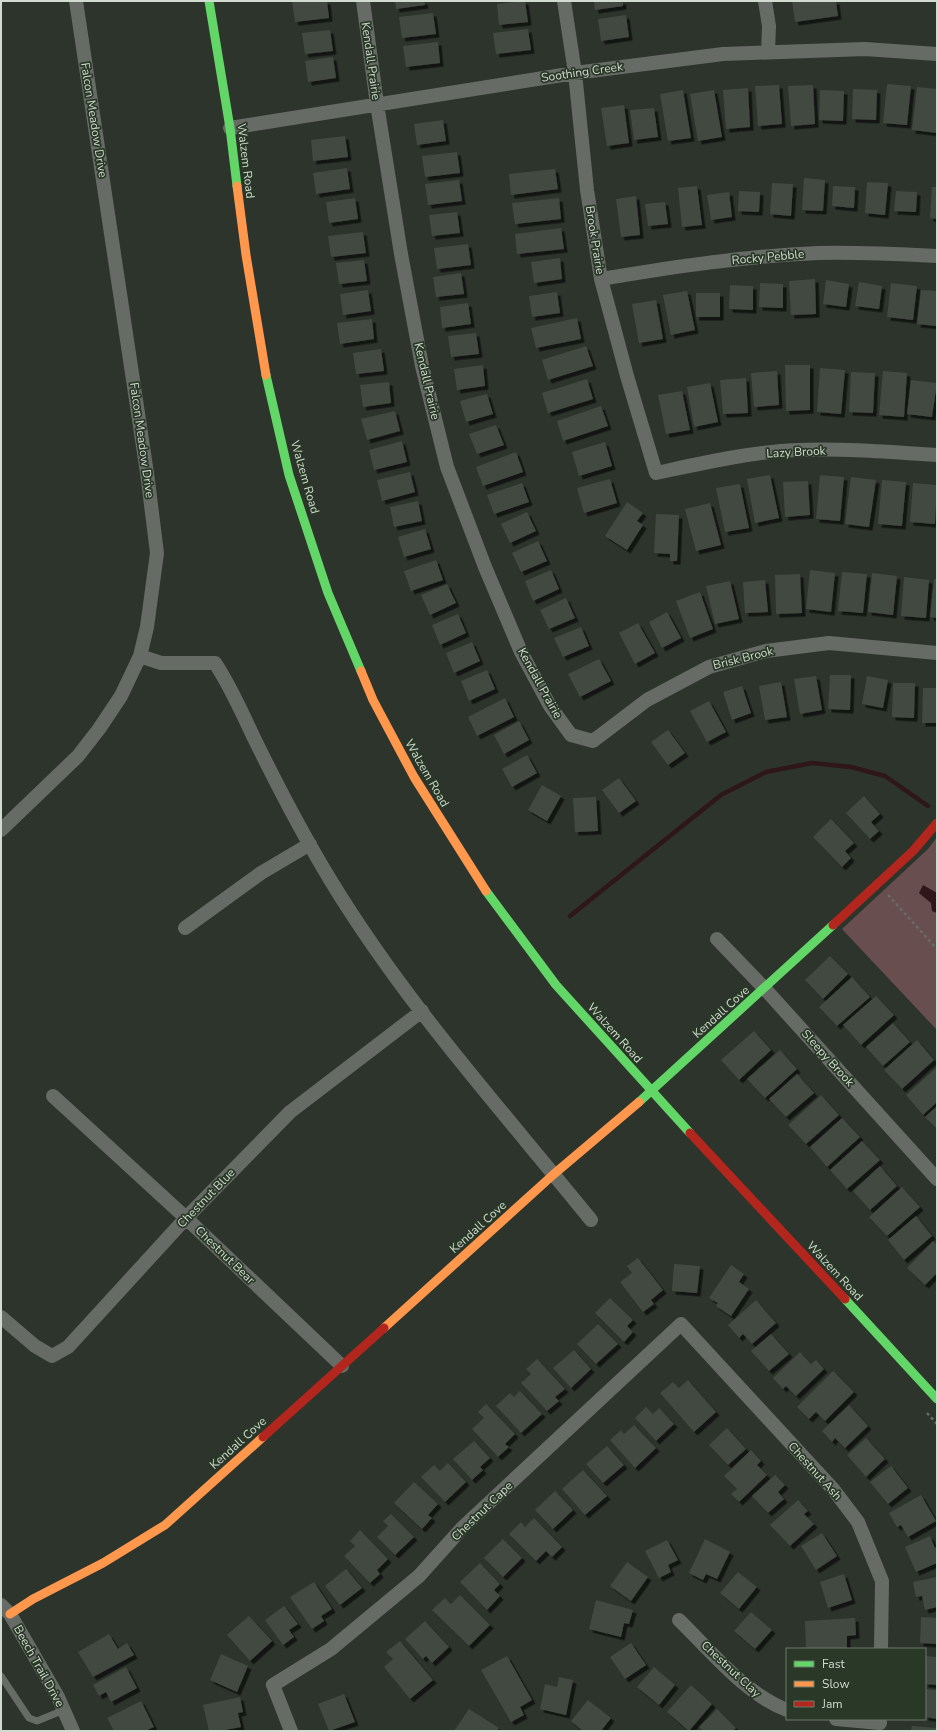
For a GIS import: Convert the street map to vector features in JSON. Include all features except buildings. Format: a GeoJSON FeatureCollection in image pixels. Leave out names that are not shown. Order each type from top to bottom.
{"type":"FeatureCollection","features":[{"type":"Feature","properties":{"kind":"street","name":"Falcon Meadow Drive"},"geometry":{"type":"LineString","coordinates":[[1,830],[78,756],[99,729],[121,696],[140,656],[148,627],[157,553],[147,473],[76,1]]}},
{"type":"Feature","properties":{"kind":"street","name":"Walzem Road"},"geometry":{"type":"LineString","coordinates":[[208,1],[230,128],[246,255],[263,360],[289,475],[328,593],[347,642],[373,700],[414,777],[481,884],[556,985],[937,1399]]}},
{"type":"Feature","properties":{"kind":"street","name":"Kendall Prairie"},"geometry":{"type":"LineString","coordinates":[[363,1],[377,104],[401,254],[422,366],[447,467],[485,568],[521,652],[550,706],[571,735]]}},
{"type":"Feature","properties":{"kind":"street","name":"Brook Prairie"},"geometry":{"type":"LineString","coordinates":[[564,1],[575,73],[587,190],[601,279],[627,376],[656,472]]}},
{"type":"Feature","properties":{"kind":"street"},"geometry":{"type":"LineString","coordinates":[[765,1],[769,26],[768,52]]}},
{"type":"Feature","properties":{"kind":"street","name":"Soothing Creek"},"geometry":{"type":"LineString","coordinates":[[230,128],[575,73],[723,54],[865,49],[937,54]]}},
{"type":"Feature","properties":{"kind":"street","name":"Rocky Pebble"},"geometry":{"type":"LineString","coordinates":[[601,279],[681,266],[778,256],[878,254],[937,256]]}},
{"type":"Feature","properties":{"kind":"street","name":"Lazy Brook"},"geometry":{"type":"LineString","coordinates":[[656,472],[725,459],[797,450],[851,450],[937,455]]}},
{"type":"Feature","properties":{"kind":"street","name":"Brisk Brook"},"geometry":{"type":"LineString","coordinates":[[571,735],[593,741],[647,700],[709,667],[766,651],[829,643],[937,652]]}},
{"type":"Feature","properties":{"kind":"street"},"geometry":{"type":"LineString","coordinates":[[140,656],[161,663],[215,663],[232,690],[254,739],[310,844],[332,882],[390,971],[591,1220]]}},
{"type":"Feature","properties":{"kind":"street","name":"Kendall Cove"},"geometry":{"type":"LineString","coordinates":[[5,1609],[33,1599],[103,1563],[165,1525],[554,1174],[652,1091],[765,989],[913,851],[928,836],[937,823]]}},
{"type":"Feature","properties":{"kind":"street"},"geometry":{"type":"LineString","coordinates":[[185,928],[261,874],[310,844]]}},
{"type":"Feature","properties":{"kind":"street","name":"Sleepy Brook"},"geometry":{"type":"LineString","coordinates":[[717,939],[765,989],[937,1179]]}},
{"type":"Feature","properties":{"kind":"street","name":"Chestnut Blue"},"geometry":{"type":"LineString","coordinates":[[1,1317],[35,1346],[52,1356],[68,1347],[186,1218],[290,1112],[422,1011]]}},
{"type":"Feature","properties":{"kind":"street","name":"Chestnut Bear"},"geometry":{"type":"LineString","coordinates":[[53,1096],[186,1218],[342,1366]]}},
{"type":"Feature","properties":{"kind":"street","name":"Chestnut Ash"},"geometry":{"type":"LineString","coordinates":[[681,1324],[833,1489],[858,1522],[882,1581],[881,1648]]}},
{"type":"Feature","properties":{"kind":"street","name":"Chestnut Cape"},"geometry":{"type":"LineString","coordinates":[[291,1731],[273,1685],[331,1649],[419,1576],[463,1527],[681,1324]]}},
{"type":"Feature","properties":{"kind":"street","name":"Beech Trail Drive"},"geometry":{"type":"LineString","coordinates":[[5,1609],[58,1697],[73,1731]]}},
{"type":"Feature","properties":{"kind":"street","name":"Chestnut Clay"},"geometry":{"type":"LineString","coordinates":[[679,1620],[743,1683],[763,1699],[786,1710]]}},
{"type":"Feature","properties":{"kind":"street"},"geometry":{"type":"LineString","coordinates":[[845,1720],[879,1724]]}},
{"type":"Feature","properties":{"kind":"lane"},"geometry":{"type":"LineString","coordinates":[[1,1676],[29,1718],[37,1721],[64,1710]]}},
{"type":"Feature","properties":{"kind":"path"},"geometry":{"type":"LineString","coordinates":[[885,892],[937,949]]}},
{"type":"Feature","properties":{"kind":"shaded area"},"geometry":{"type":"Polygon","coordinates":[[[937,837],[937,1030],[842,929],[928,849],[937,837]]]}},
{"type":"Feature","properties":{"kind":"shaded area"},"geometry":{"type":"Polygon","coordinates":[[[923,885],[937,893],[937,913],[932,911],[931,903],[919,893],[923,885]]]}},
{"type":"Feature","properties":{"kind":"waterway"},"geometry":{"type":"LineString","coordinates":[[570,916],[721,795],[766,772],[812,763],[851,767],[885,776],[928,806]]}},
{"type":"Feature","properties":{"kind":"traffic: fast"},"geometry":{"type":"LineString","coordinates":[[209,1],[230,128],[237,186]]}},
{"type":"Feature","properties":{"kind":"traffic: fast"},"geometry":{"type":"LineString","coordinates":[[266,375],[289,475],[328,593],[361,671]]}},
{"type":"Feature","properties":{"kind":"traffic: fast"},"geometry":{"type":"LineString","coordinates":[[486,891],[556,985],[690,1133]]}},
{"type":"Feature","properties":{"kind":"traffic: fast"},"geometry":{"type":"LineString","coordinates":[[639,1102],[833,925]]}},
{"type":"Feature","properties":{"kind":"traffic: fast"},"geometry":{"type":"LineString","coordinates":[[845,1299],[937,1399]]}},
{"type":"Feature","properties":{"kind":"traffic: slow"},"geometry":{"type":"LineString","coordinates":[[237,186],[246,255],[266,375]]}},
{"type":"Feature","properties":{"kind":"traffic: slow"},"geometry":{"type":"LineString","coordinates":[[361,671],[373,700],[414,777],[486,891]]}},
{"type":"Feature","properties":{"kind":"traffic: slow"},"geometry":{"type":"LineString","coordinates":[[384,1328],[554,1174],[639,1102]]}},
{"type":"Feature","properties":{"kind":"traffic: slow"},"geometry":{"type":"LineString","coordinates":[[10,1614],[33,1599],[103,1563],[165,1525],[263,1437]]}},
{"type":"Feature","properties":{"kind":"traffic: jam"},"geometry":{"type":"LineString","coordinates":[[833,925],[913,851],[937,823]]}},
{"type":"Feature","properties":{"kind":"traffic: jam"},"geometry":{"type":"LineString","coordinates":[[690,1133],[845,1299]]}},
{"type":"Feature","properties":{"kind":"traffic: jam"},"geometry":{"type":"LineString","coordinates":[[263,1437],[384,1328]]}}]}
